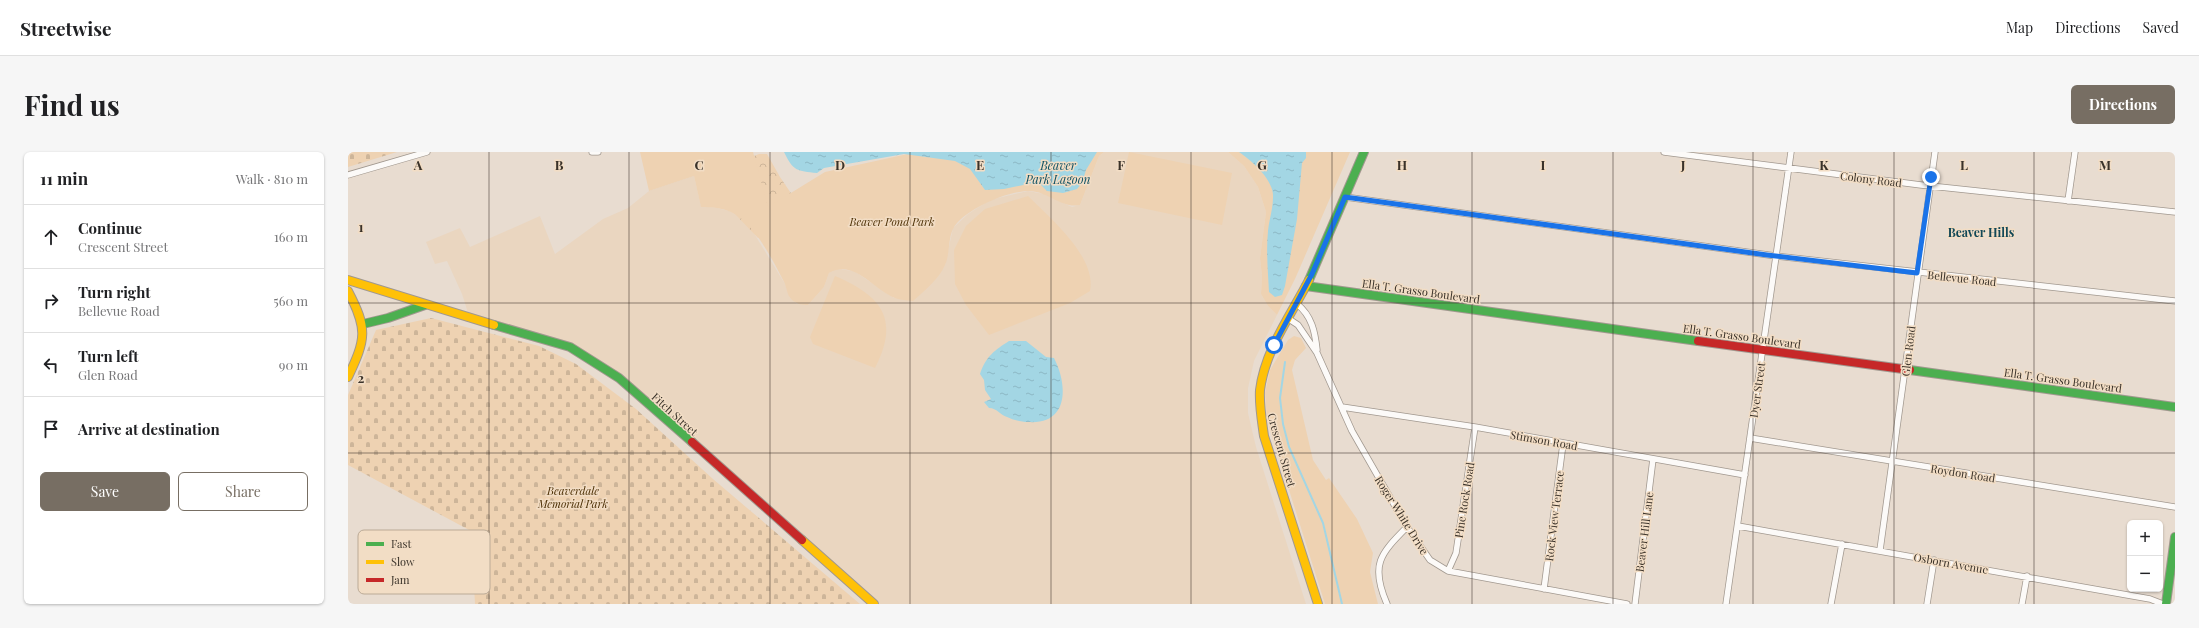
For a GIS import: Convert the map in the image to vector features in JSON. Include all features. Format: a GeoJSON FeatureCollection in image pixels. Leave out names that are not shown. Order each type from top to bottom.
{"type":"FeatureCollection","features":[{"type":"Feature","properties":{"kind":"main road","name":"Crescent Street"},"geometry":{"type":"LineString","coordinates":[[1318,604],[1264,436],[1259,410],[1259,392],[1264,368],[1306,286],[1364,152]]}},
{"type":"Feature","properties":{"kind":"main road","name":"Fitch Street"},"geometry":{"type":"LineString","coordinates":[[348,280],[425,305],[570,347],[619,378],[874,604]]}},
{"type":"Feature","properties":{"kind":"main road","name":"Ella T. Grasso Boulevard"},"geometry":{"type":"LineString","coordinates":[[1306,286],[1763,350],[1906,368],[2175,407]]}},
{"type":"Feature","properties":{"kind":"main road"},"geometry":{"type":"LineString","coordinates":[[348,291],[363,324],[364,336],[348,377]]}},
{"type":"Feature","properties":{"kind":"main road"},"geometry":{"type":"LineString","coordinates":[[363,324],[388,318],[425,305]]}},
{"type":"Feature","properties":{"kind":"main road"},"geometry":{"type":"LineString","coordinates":[[2164,604],[2175,537]]}},
{"type":"Feature","properties":{"kind":"street"},"geometry":{"type":"LineString","coordinates":[[348,175],[427,152]]}},
{"type":"Feature","properties":{"kind":"street"},"geometry":{"type":"LineString","coordinates":[[592,152],[598,152]]}},
{"type":"Feature","properties":{"kind":"street","name":"Colony Road"},"geometry":{"type":"LineString","coordinates":[[1664,152],[1930,186],[2175,212]]}},
{"type":"Feature","properties":{"kind":"street","name":"Dyer Street"},"geometry":{"type":"LineString","coordinates":[[1726,604],[1791,152]]}},
{"type":"Feature","properties":{"kind":"street","name":"Glen Road"},"geometry":{"type":"LineString","coordinates":[[1880,550],[1906,368],[1917,273],[1935,152]]}},
{"type":"Feature","properties":{"kind":"street"},"geometry":{"type":"LineString","coordinates":[[2068,201],[2074,152]]}},
{"type":"Feature","properties":{"kind":"street","name":"Bellevue Road"},"geometry":{"type":"LineString","coordinates":[[1345,197],[1776,256],[2175,301]]}},
{"type":"Feature","properties":{"kind":"street","name":"Roger White Drive"},"geometry":{"type":"LineString","coordinates":[[1297,304],[1305,310],[1311,320],[1317,353]]}},
{"type":"Feature","properties":{"kind":"street","name":"Roger White Drive"},"geometry":{"type":"LineString","coordinates":[[1289,319],[1298,325],[1317,353],[1352,431],[1407,527],[1430,560],[1448,571],[1627,604]]}},
{"type":"Feature","properties":{"kind":"street","name":"Stimson Road"},"geometry":{"type":"LineString","coordinates":[[1342,407],[1475,427],[1563,444],[1745,475]]}},
{"type":"Feature","properties":{"kind":"street","name":"Pine Rock Road"},"geometry":{"type":"LineString","coordinates":[[1448,571],[1456,553],[1475,427]]}},
{"type":"Feature","properties":{"kind":"street","name":"Roydon Road"},"geometry":{"type":"LineString","coordinates":[[1750,438],[2175,507]]}},
{"type":"Feature","properties":{"kind":"street","name":"Rock View Terrace"},"geometry":{"type":"LineString","coordinates":[[1544,589],[1563,444]]}},
{"type":"Feature","properties":{"kind":"street","name":"Beaver Hill Lane"},"geometry":{"type":"LineString","coordinates":[[1635,604],[1653,459]]}},
{"type":"Feature","properties":{"kind":"street","name":"Osborn Avenue"},"geometry":{"type":"LineString","coordinates":[[1738,526],[2027,576],[2150,599],[2164,604]]}},
{"type":"Feature","properties":{"kind":"street"},"geometry":{"type":"LineString","coordinates":[[1387,604],[1379,577],[1379,562],[1386,549],[1407,527]]}},
{"type":"Feature","properties":{"kind":"street"},"geometry":{"type":"LineString","coordinates":[[1831,604],[1842,544]]}},
{"type":"Feature","properties":{"kind":"street"},"geometry":{"type":"LineString","coordinates":[[1927,604],[1934,560]]}},
{"type":"Feature","properties":{"kind":"street"},"geometry":{"type":"LineString","coordinates":[[2022,604],[2027,576]]}},
{"type":"Feature","properties":{"kind":"shaded area"},"geometry":{"type":"Polygon","coordinates":[[[1104,152],[1228,152],[1244,166],[1258,187],[1266,212],[1260,258],[1262,276],[1261,294],[1268,306],[1277,315],[1254,361],[1248,388],[1248,413],[1256,447],[1306,604],[874,604],[619,378],[570,347],[469,316],[462,294],[447,261],[435,264],[426,242],[460,228],[470,247],[540,216],[555,254],[603,219],[628,208],[649,191],[694,176],[701,206],[733,212],[752,230],[785,284],[790,298],[797,304],[808,305],[824,287],[829,273],[837,269],[854,271],[894,298],[945,265],[953,228],[968,214],[990,200],[1028,191],[1044,194],[1072,207],[1080,205],[1099,156],[1104,152]]]}},
{"type":"Feature","properties":{"kind":"green space"},"geometry":{"type":"Polygon","coordinates":[[[348,152],[397,152],[348,167],[348,152]]]}},
{"type":"Feature","properties":{"kind":"green space","name":"Beaver Pond Park"},"geometry":{"type":"Polygon","coordinates":[[[640,152],[753,152],[768,207],[825,172],[917,152],[1104,152],[1099,156],[1080,205],[1073,206],[1035,191],[1028,191],[1009,194],[998,198],[966,215],[953,229],[950,237],[947,261],[939,275],[913,301],[901,300],[887,294],[855,272],[838,270],[829,273],[824,287],[808,305],[793,301],[769,253],[747,224],[731,212],[717,208],[701,207],[694,176],[649,191],[640,152]]]}},
{"type":"Feature","properties":{"kind":"green space"},"geometry":{"type":"Polygon","coordinates":[[[1129,152],[1232,173],[1222,225],[1118,203],[1129,152]]]}},
{"type":"Feature","properties":{"kind":"green space"},"geometry":{"type":"Polygon","coordinates":[[[1228,152],[1350,152],[1295,279],[1277,315],[1268,306],[1261,294],[1262,276],[1260,258],[1266,212],[1258,187],[1244,166],[1228,152]]]}},
{"type":"Feature","properties":{"kind":"green space"},"geometry":{"type":"Polygon","coordinates":[[[759,154],[767,154],[780,177],[799,205],[758,238],[733,212],[719,170],[759,154]]]}},
{"type":"Feature","properties":{"kind":"green space"},"geometry":{"type":"Polygon","coordinates":[[[1028,196],[1070,239],[1079,252],[1086,265],[1090,278],[1090,291],[1070,303],[989,335],[966,305],[955,284],[954,250],[966,226],[985,209],[1028,196]]]}},
{"type":"Feature","properties":{"kind":"green space"},"geometry":{"type":"Polygon","coordinates":[[[835,276],[865,292],[875,301],[882,311],[886,323],[886,336],[875,368],[813,344],[810,337],[835,276]]]}},
{"type":"Feature","properties":{"kind":"green space","name":"Beaverdale Memorial Park"},"geometry":{"type":"Polygon","coordinates":[[[431,318],[539,346],[576,364],[636,409],[713,479],[860,604],[475,604],[474,594],[490,594],[490,530],[469,530],[348,465],[348,395],[376,330],[431,318]]]}},
{"type":"Feature","properties":{"kind":"green space"},"geometry":{"type":"Polygon","coordinates":[[[1294,336],[1301,338],[1306,348],[1295,360],[1292,370],[1313,460],[1326,480],[1329,478],[1357,519],[1373,553],[1370,572],[1378,604],[1325,604],[1267,420],[1265,393],[1270,370],[1288,340],[1294,336]]]}},
{"type":"Feature","properties":{"kind":"water","name":"Beaver Park Lagoon"},"geometry":{"type":"Polygon","coordinates":[[[784,152],[1097,152],[1086,170],[1082,183],[1077,189],[1063,193],[1047,191],[1040,184],[1033,183],[1004,189],[985,190],[970,169],[955,161],[904,154],[824,168],[817,173],[805,172],[796,169],[790,163],[784,152]]]}},
{"type":"Feature","properties":{"kind":"water"},"geometry":{"type":"Polygon","coordinates":[[[1239,152],[1306,152],[1306,158],[1302,163],[1297,219],[1285,286],[1282,295],[1275,297],[1269,292],[1267,254],[1268,231],[1273,201],[1272,191],[1270,184],[1261,172],[1250,160],[1239,152]]]}},
{"type":"Feature","properties":{"kind":"water"},"geometry":{"type":"Polygon","coordinates":[[[1009,341],[1026,341],[1046,357],[1054,358],[1062,380],[1063,391],[1062,401],[1058,410],[1051,417],[1041,421],[1018,421],[989,408],[984,402],[991,399],[985,390],[984,380],[980,374],[982,368],[988,358],[999,347],[1009,341]]]}},
{"type":"Feature","properties":{"kind":"waterway"},"geometry":{"type":"LineString","coordinates":[[1285,362],[1280,398],[1283,424],[1289,447],[1323,523],[1342,604]]}},
{"type":"Feature","properties":{"kind":"traffic: fast"},"geometry":{"type":"LineString","coordinates":[[1309,280],[1364,152]]}},
{"type":"Feature","properties":{"kind":"traffic: fast"},"geometry":{"type":"LineString","coordinates":[[1306,286],[1698,341]]}},
{"type":"Feature","properties":{"kind":"traffic: fast"},"geometry":{"type":"LineString","coordinates":[[363,324],[388,318],[425,305]]}},
{"type":"Feature","properties":{"kind":"traffic: fast"},"geometry":{"type":"LineString","coordinates":[[494,325],[570,347],[619,378],[692,442]]}},
{"type":"Feature","properties":{"kind":"traffic: fast"},"geometry":{"type":"LineString","coordinates":[[1910,370],[2175,407]]}},
{"type":"Feature","properties":{"kind":"traffic: fast"},"geometry":{"type":"LineString","coordinates":[[2166,604],[2175,537]]}},
{"type":"Feature","properties":{"kind":"traffic: slow"},"geometry":{"type":"LineString","coordinates":[[348,280],[494,325]]}},
{"type":"Feature","properties":{"kind":"traffic: slow"},"geometry":{"type":"LineString","coordinates":[[1309,280],[1280,333],[1267,361],[1260,390],[1260,401],[1264,436],[1318,604]]}},
{"type":"Feature","properties":{"kind":"traffic: slow"},"geometry":{"type":"LineString","coordinates":[[348,291],[362,325],[361,343],[348,377]]}},
{"type":"Feature","properties":{"kind":"traffic: slow"},"geometry":{"type":"LineString","coordinates":[[802,540],[874,604]]}},
{"type":"Feature","properties":{"kind":"traffic: jam"},"geometry":{"type":"LineString","coordinates":[[1698,341],[1910,370]]}},
{"type":"Feature","properties":{"kind":"traffic: jam"},"geometry":{"type":"LineString","coordinates":[[692,442],[802,540]]}},
{"type":"Feature","properties":{"kind":"district","name":"Beaver Hills"},"geometry":{"type":"Point","coordinates":[1981,232]}},
{"type":"Feature","properties":{"kind":"route"},"geometry":{"type":"LineString","coordinates":[[1274,345],[1312,274],[1345,197],[1767,255],[1917,273],[1931,177]]}}]}
